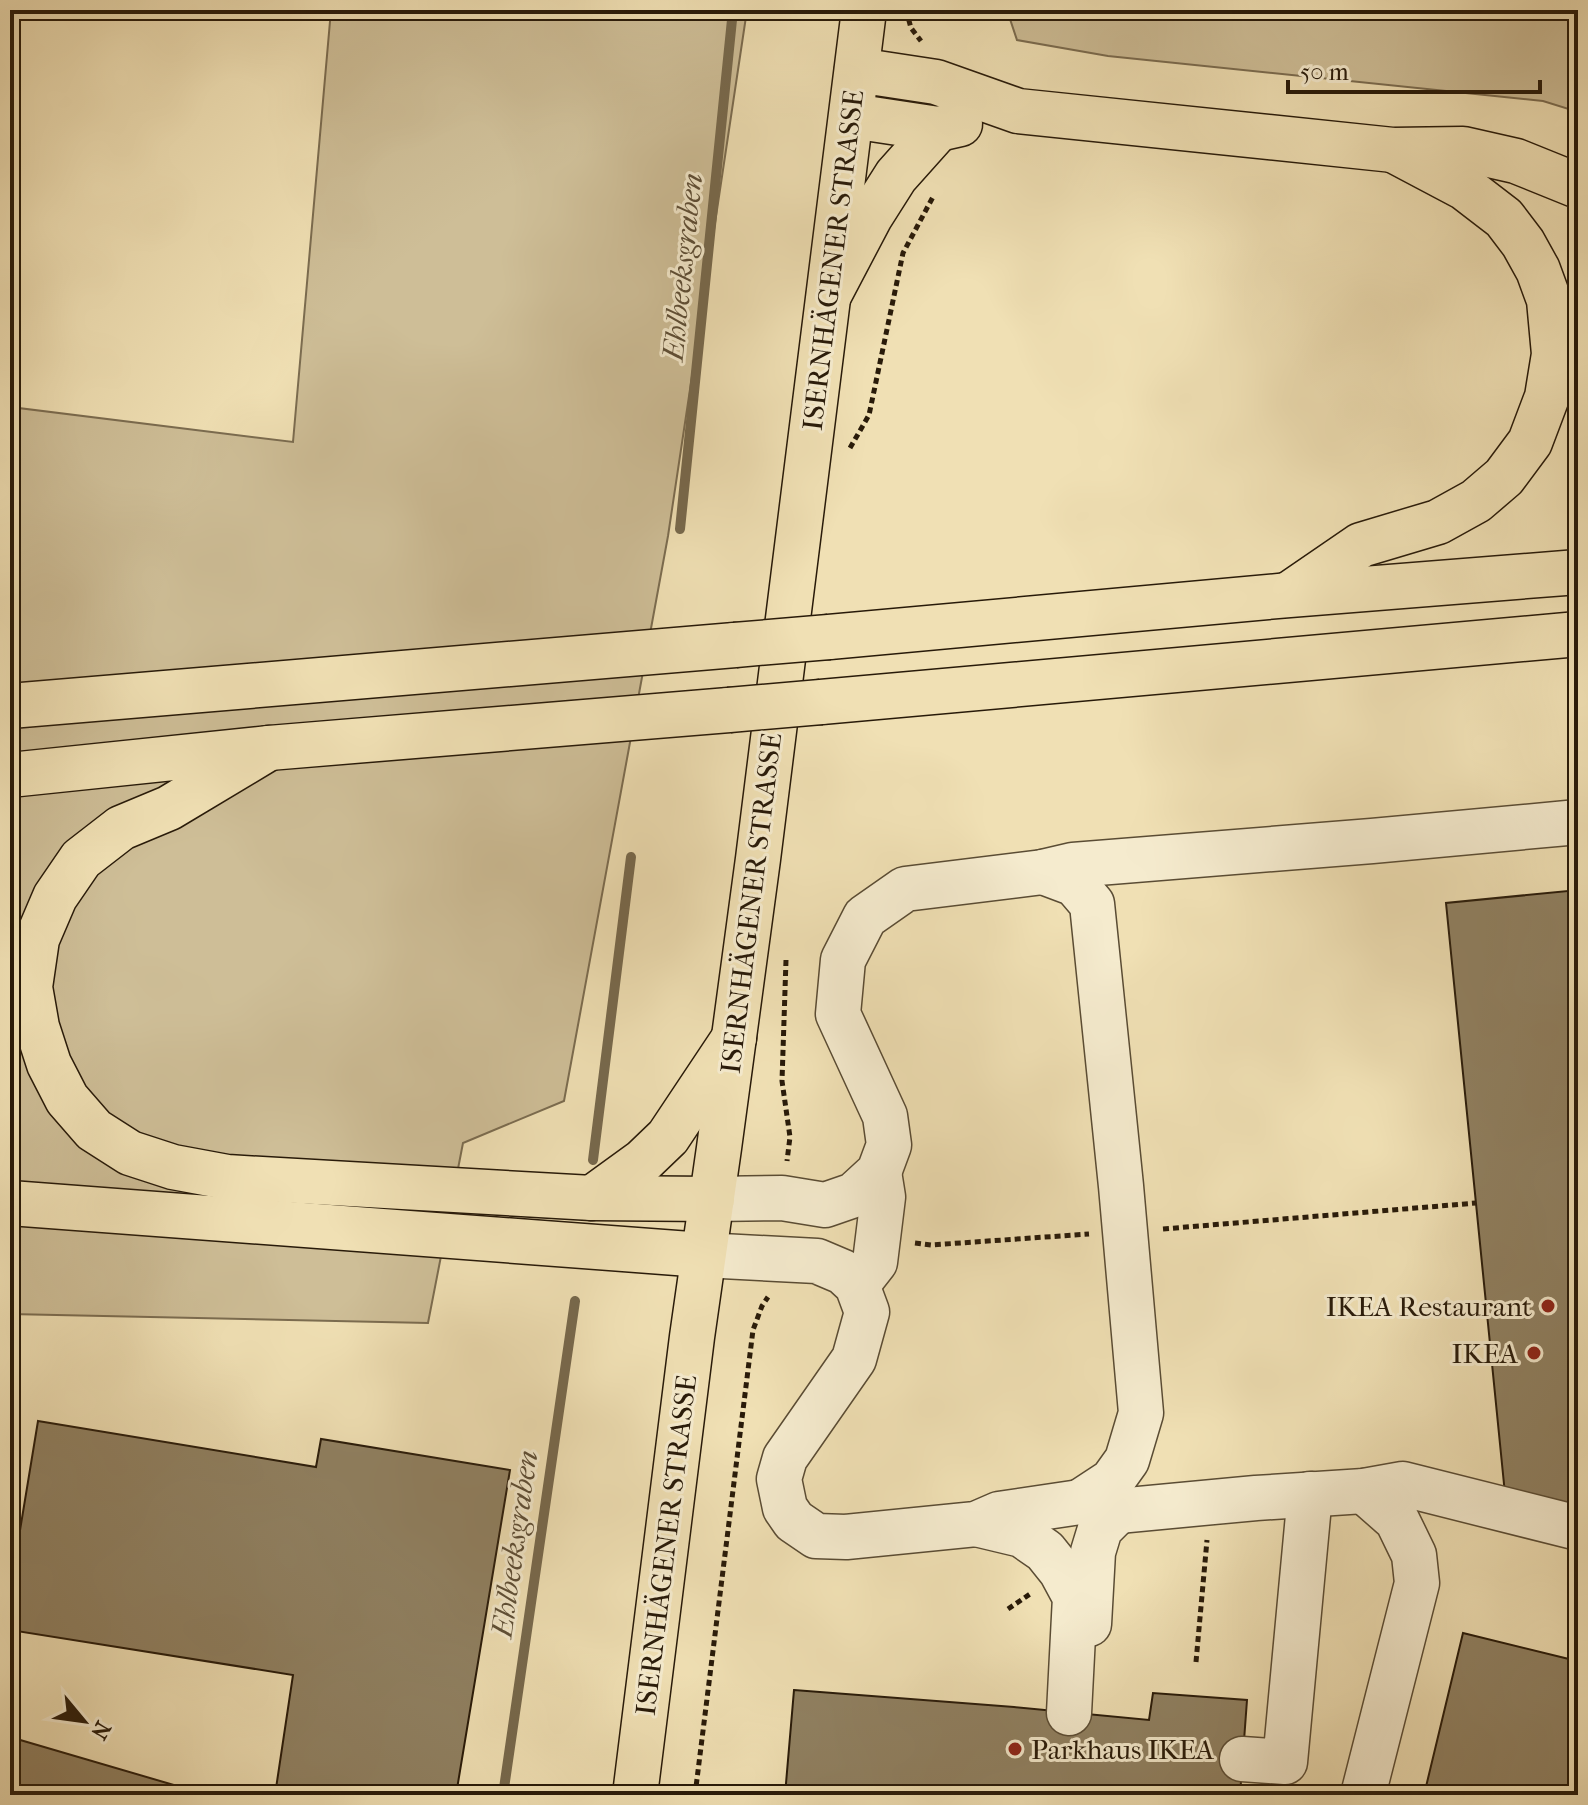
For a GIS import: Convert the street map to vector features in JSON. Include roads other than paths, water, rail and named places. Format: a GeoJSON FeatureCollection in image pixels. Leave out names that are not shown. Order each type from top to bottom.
{"type":"FeatureCollection","features":[{"type":"Feature","properties":{"kind":"main road","name":"ISERNHÄGENER STRASSE"},"geometry":{"type":"LineString","coordinates":[[635,1795],[864,10]]}},
{"type":"Feature","properties":{"kind":"main road"},"geometry":{"type":"LineString","coordinates":[[857,70],[936,82],[1018,111],[1393,150],[1463,149],[1516,161],[1578,186]]}},
{"type":"Feature","properties":{"kind":"main road"},"geometry":{"type":"LineString","coordinates":[[852,116],[938,129],[1018,111]]}},
{"type":"Feature","properties":{"kind":"main road"},"geometry":{"type":"LineString","coordinates":[[829,295],[896,176],[938,129]]}},
{"type":"Feature","properties":{"kind":"main road"},"geometry":{"type":"LineString","coordinates":[[1289,595],[1361,545],[1438,522],[1476,501],[1504,477],[1530,442],[1547,397],[1554,354],[1549,300],[1538,270],[1523,243],[1504,218],[1465,188],[1393,150]]}},
{"type":"Feature","properties":{"kind":"main road"},"geometry":{"type":"LineString","coordinates":[[10,706],[1578,572]]}},
{"type":"Feature","properties":{"kind":"main road"},"geometry":{"type":"LineString","coordinates":[[10,775],[269,748],[1578,634]]}},
{"type":"Feature","properties":{"kind":"main road"},"geometry":{"type":"LineString","coordinates":[[269,748],[169,808],[121,828],[81,859],[55,897],[37,939],[30,987],[37,1027],[49,1064],[67,1099],[94,1130],[130,1153],[173,1167],[227,1177],[592,1198],[712,1199]]}},
{"type":"Feature","properties":{"kind":"main road"},"geometry":{"type":"LineString","coordinates":[[592,1198],[643,1161],[668,1137],[734,1038]]}},
{"type":"Feature","properties":{"kind":"main road"},"geometry":{"type":"LineString","coordinates":[[10,1203],[703,1255]]}},
{"type":"Feature","properties":{"kind":"street"},"geometry":{"type":"LineString","coordinates":[[712,1199],[782,1198],[825,1205],[854,1195],[879,1172],[889,1145],[885,1116],[838,1014],[843,960],[865,917],[905,889],[1043,872],[1073,865],[1578,822]]}},
{"type":"Feature","properties":{"kind":"street"},"geometry":{"type":"LineString","coordinates":[[976,1524],[1022,1535],[1045,1551],[1061,1571],[1075,1597],[1077,1714],[1093,1552],[1100,1529],[1099,1507],[1127,1460],[1141,1413],[1092,904],[1075,884],[1043,872]]}},
{"type":"Feature","properties":{"kind":"street"},"geometry":{"type":"LineString","coordinates":[[857,1285],[875,1262],[883,1197],[879,1172]]}},
{"type":"Feature","properties":{"kind":"street"},"geometry":{"type":"LineString","coordinates":[[703,1255],[817,1261],[843,1272],[857,1285],[867,1312],[854,1359],[785,1458],[779,1479],[785,1508],[794,1521],[816,1536],[846,1537],[976,1524],[999,1514],[1364,1491],[1403,1484],[1578,1528]]}},
{"type":"Feature","properties":{"kind":"street"},"geometry":{"type":"LineString","coordinates":[[1363,1795],[1415,1569],[1397,1520],[1364,1491]]}},
{"type":"Feature","properties":{"kind":"street"},"geometry":{"type":"LineString","coordinates":[[1242,1759],[1285,1762],[1310,1494]]}},
{"type":"Feature","properties":{"kind":"waterway","name":"Ehlbeeksgraben"},"geometry":{"type":"LineString","coordinates":[[680,529],[733,10]]}},
{"type":"Feature","properties":{"kind":"waterway","name":"Ehlbeeksgraben"},"geometry":{"type":"LineString","coordinates":[[593,1160],[631,857]]}},
{"type":"Feature","properties":{"kind":"waterway","name":"Ehlbeeksgraben"},"geometry":{"type":"LineString","coordinates":[[503,1795],[575,1301]]}},
{"type":"Feature","properties":{"kind":"place","name":"IKEA Restaurant"},"geometry":{"type":"Point","coordinates":[1548,1306]}},
{"type":"Feature","properties":{"kind":"place","name":"IKEA"},"geometry":{"type":"Point","coordinates":[1534,1353]}},
{"type":"Feature","properties":{"kind":"place","name":"Parkhaus IKEA"},"geometry":{"type":"Point","coordinates":[1015,1749]}}]}
